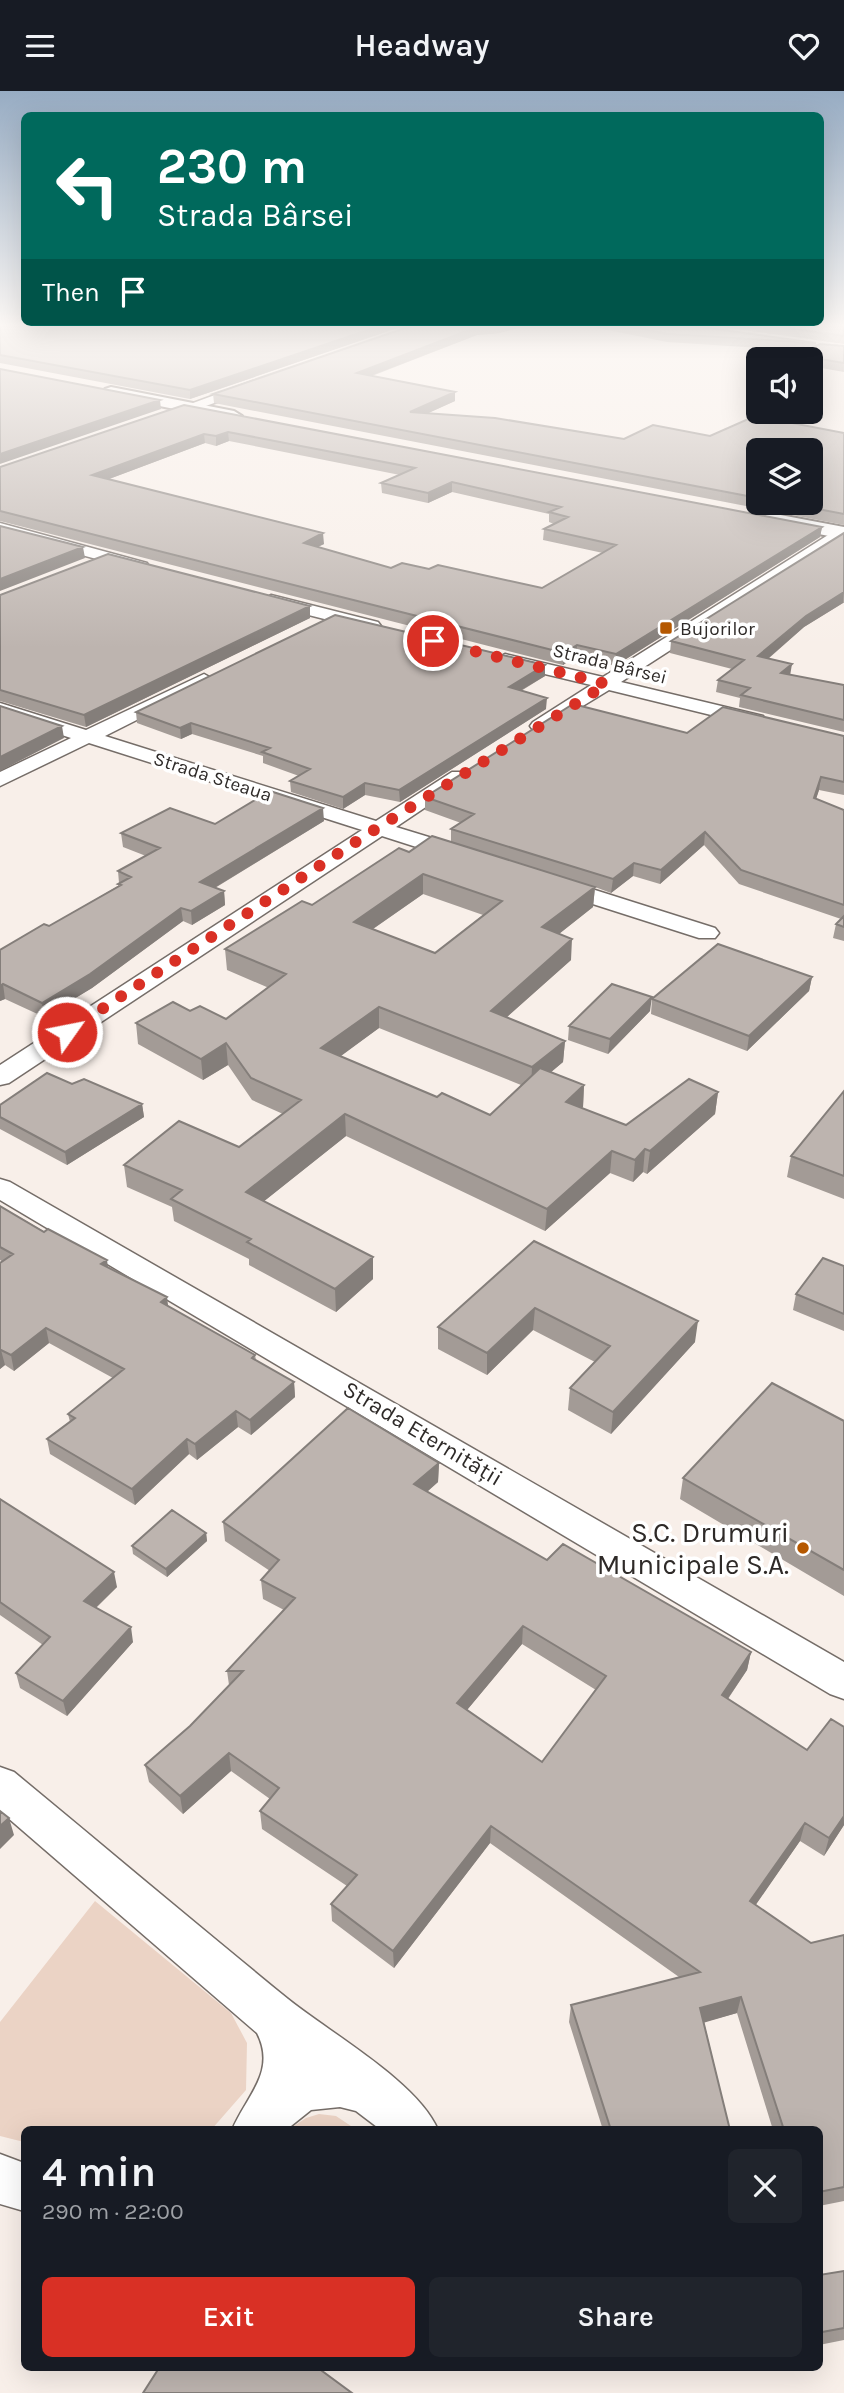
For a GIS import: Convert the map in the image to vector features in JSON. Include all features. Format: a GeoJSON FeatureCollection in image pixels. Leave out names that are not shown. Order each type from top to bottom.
{"type":"FeatureCollection","features":[{"type":"Feature","properties":{"kind":"main road"},"geometry":{"type":"LineString","coordinates":[[749,515],[843,532]]}},
{"type":"Feature","properties":{"kind":"street"},"geometry":{"type":"LineString","coordinates":[[0,528],[160,571]]}},
{"type":"Feature","properties":{"kind":"street"},"geometry":{"type":"LineString","coordinates":[[525,735],[843,532]]}},
{"type":"Feature","properties":{"kind":"street"},"geometry":{"type":"LineString","coordinates":[[83,567],[107,557]]}},
{"type":"Feature","properties":{"kind":"street"},"geometry":{"type":"LineString","coordinates":[[253,595],[385,629]]}},
{"type":"Feature","properties":{"kind":"street"},"geometry":{"type":"LineString","coordinates":[[308,628],[333,616]]}},
{"type":"Feature","properties":{"kind":"street","name":"Strada Bârsei"},"geometry":{"type":"LineString","coordinates":[[490,655],[778,725]]}},
{"type":"Feature","properties":{"kind":"street"},"geometry":{"type":"LineString","coordinates":[[0,780],[220,671]]}},
{"type":"Feature","properties":{"kind":"street","name":"Strada Steaua"},"geometry":{"type":"LineString","coordinates":[[0,709],[485,862]]}},
{"type":"Feature","properties":{"kind":"street"},"geometry":{"type":"LineString","coordinates":[[0,1077],[377,828],[478,765]]}},
{"type":"Feature","properties":{"kind":"street"},"geometry":{"type":"LineString","coordinates":[[536,879],[707,933]]}},
{"type":"Feature","properties":{"kind":"street","name":"Strada Eternității"},"geometry":{"type":"LineString","coordinates":[[0,1188],[844,1682]]}},
{"type":"Feature","properties":{"kind":"street"},"geometry":{"type":"LineString","coordinates":[[0,1785],[274,2017],[375,2094],[410,2126]]}},
{"type":"Feature","properties":{"kind":"street"},"geometry":{"type":"LineString","coordinates":[[261,2123],[287,2075],[290,2055],[286,2036],[274,2017]]}},
{"type":"Feature","properties":{"kind":"street"},"geometry":{"type":"LineString","coordinates":[[261,2123],[287,2096],[312,2085],[351,2085],[375,2094]]}},
{"type":"Feature","properties":{"kind":"street"},"geometry":{"type":"LineString","coordinates":[[0,2179],[21,2186]]}},
{"type":"Feature","properties":{"kind":"shaded area"},"geometry":{"type":"Polygon","coordinates":[[[95,1901],[231,2013],[247,2043],[246,2090],[214,2126],[21,2126],[21,2141],[0,2136],[0,2022],[95,1901]]]}},
{"type":"Feature","properties":{"kind":"shaded area"},"geometry":{"type":"Polygon","coordinates":[[[319,2114],[336,2116],[351,2126],[294,2126],[319,2114]]]}},
{"type":"Feature","properties":{"kind":"building"},"geometry":{"type":"Polygon","coordinates":[[[0,433],[61,433],[0,454],[0,433]]]}},
{"type":"Feature","properties":{"kind":"building"},"geometry":{"type":"Polygon","coordinates":[[[100,433],[224,433],[216,436],[204,434],[92,475],[323,533],[304,543],[391,568],[402,563],[429,569],[438,565],[542,588],[616,545],[544,529],[568,517],[549,512],[561,507],[452,482],[428,493],[381,483],[415,468],[235,433],[333,433],[746,512],[746,515],[822,527],[616,654],[577,645],[564,653],[0,511],[0,467],[100,433]]]}},
{"type":"Feature","properties":{"kind":"building"},"geometry":{"type":"Polygon","coordinates":[[[420,433],[590,433],[624,439],[636,433],[697,433],[710,436],[716,433],[844,433],[844,514],[823,510],[823,438],[746,438],[746,496],[420,433]]]}},
{"type":"Feature","properties":{"kind":"building"},"geometry":{"type":"Polygon","coordinates":[[[0,526],[83,547],[0,579],[0,526]]]}},
{"type":"Feature","properties":{"kind":"building"},"geometry":{"type":"Polygon","coordinates":[[[844,533],[844,592],[806,616],[758,656],[792,664],[781,673],[844,685],[844,720],[741,695],[750,688],[718,680],[744,660],[671,641],[844,533]]]}},
{"type":"Feature","properties":{"kind":"building"},"geometry":{"type":"Polygon","coordinates":[[[108,554],[310,606],[84,715],[0,690],[0,595],[108,554]]]}},
{"type":"Feature","properties":{"kind":"building"},"geometry":{"type":"Polygon","coordinates":[[[335,615],[545,665],[509,687],[547,698],[399,790],[365,783],[343,797],[290,781],[310,769],[262,752],[270,748],[191,723],[180,728],[136,712],[335,615]]]}},
{"type":"Feature","properties":{"kind":"building"},"geometry":{"type":"Polygon","coordinates":[[[573,704],[687,733],[723,707],[844,736],[844,782],[821,777],[814,798],[844,810],[844,905],[741,870],[705,832],[661,870],[634,863],[613,879],[451,829],[474,814],[425,797],[573,704]]]}},
{"type":"Feature","properties":{"kind":"building"},"geometry":{"type":"Polygon","coordinates":[[[0,706],[62,726],[0,757],[0,706]]]}},
{"type":"Feature","properties":{"kind":"building"},"geometry":{"type":"Polygon","coordinates":[[[270,791],[323,808],[200,882],[224,891],[191,911],[181,908],[90,974],[42,1003],[3,984],[0,986],[0,950],[121,885],[118,884],[131,877],[118,871],[160,848],[121,833],[170,808],[215,824],[270,791]]]}},
{"type":"Feature","properties":{"kind":"building"},"geometry":{"type":"Polygon","coordinates":[[[432,836],[595,887],[542,927],[572,939],[491,1011],[565,1041],[532,1067],[379,1007],[321,1048],[437,1097],[442,1093],[490,1115],[540,1068],[584,1085],[566,1102],[626,1125],[689,1079],[718,1092],[650,1151],[645,1149],[635,1160],[612,1151],[547,1209],[345,1114],[246,1192],[373,1257],[335,1289],[247,1242],[251,1239],[171,1199],[182,1190],[124,1165],[179,1121],[239,1147],[301,1100],[251,1078],[226,1043],[201,1059],[136,1023],[173,1002],[190,1011],[200,1006],[226,1019],[286,974],[225,949],[302,901],[312,905],[399,848],[409,852],[432,836]],[[423,874],[354,922],[435,953],[502,901],[423,874]]]}},
{"type":"Feature","properties":{"kind":"building"},"geometry":{"type":"Polygon","coordinates":[[[844,916],[844,927],[836,924],[844,916]]]}},
{"type":"Feature","properties":{"kind":"building"},"geometry":{"type":"Polygon","coordinates":[[[718,944],[812,977],[749,1036],[652,999],[718,944]]]}},
{"type":"Feature","properties":{"kind":"building"},"geometry":{"type":"Polygon","coordinates":[[[612,984],[652,997],[610,1039],[569,1026],[612,984]]]}},
{"type":"Feature","properties":{"kind":"building"},"geometry":{"type":"Polygon","coordinates":[[[47,1073],[72,1084],[84,1079],[142,1104],[65,1152],[0,1117],[0,1105],[47,1073]]]}},
{"type":"Feature","properties":{"kind":"building"},"geometry":{"type":"Polygon","coordinates":[[[844,1091],[844,1176],[791,1156],[844,1091]]]}},
{"type":"Feature","properties":{"kind":"building"},"geometry":{"type":"Polygon","coordinates":[[[0,1206],[44,1232],[48,1229],[107,1260],[101,1264],[167,1297],[161,1302],[255,1355],[252,1358],[294,1382],[250,1420],[236,1411],[195,1444],[187,1439],[132,1489],[47,1439],[75,1418],[68,1414],[124,1369],[46,1328],[11,1355],[0,1351],[0,1263],[13,1254],[0,1247],[0,1206]]]}},
{"type":"Feature","properties":{"kind":"building"},"geometry":{"type":"Polygon","coordinates":[[[534,1241],[698,1321],[613,1412],[570,1388],[610,1346],[535,1308],[487,1353],[438,1327],[534,1241]]]}},
{"type":"Feature","properties":{"kind":"building"},"geometry":{"type":"Polygon","coordinates":[[[823,1258],[844,1266],[844,1314],[796,1294],[823,1258]]]}},
{"type":"Feature","properties":{"kind":"building","name":"S.C. Drumuri Municipale S.A."},"geometry":{"type":"Polygon","coordinates":[[[772,1383],[844,1421],[844,1570],[683,1478],[772,1383]]]}},
{"type":"Feature","properties":{"kind":"building"},"geometry":{"type":"Polygon","coordinates":[[[348,1408],[439,1463],[414,1484],[547,1560],[563,1544],[751,1652],[722,1695],[807,1750],[831,1719],[844,1727],[844,1816],[829,1838],[805,1823],[750,1901],[811,1943],[844,1935],[844,2187],[823,2191],[823,2126],[783,2126],[741,1997],[700,2008],[729,2126],[610,2126],[571,2005],[700,1972],[491,1826],[393,1951],[331,1904],[357,1875],[260,1811],[279,1788],[229,1753],[180,1796],[145,1765],[190,1726],[243,1671],[227,1671],[295,1598],[261,1580],[279,1560],[223,1522],[348,1408]],[[523,1626],[457,1703],[542,1762],[606,1676],[523,1626]]]}},
{"type":"Feature","properties":{"kind":"building"},"geometry":{"type":"Polygon","coordinates":[[[0,1499],[114,1572],[84,1601],[131,1627],[63,1701],[16,1673],[50,1637],[0,1602],[0,1499]]]}},
{"type":"Feature","properties":{"kind":"building"},"geometry":{"type":"Polygon","coordinates":[[[172,1510],[206,1533],[166,1569],[132,1546],[172,1510]]]}},
{"type":"Feature","properties":{"kind":"building"},"geometry":{"type":"Polygon","coordinates":[[[0,1811],[9,1818],[0,1826],[0,1811]]]}},
{"type":"Feature","properties":{"kind":"building"},"geometry":{"type":"Polygon","coordinates":[[[844,2271],[844,2328],[823,2332],[823,2274],[844,2271]]]}},
{"type":"Feature","properties":{"kind":"building"},"geometry":{"type":"Polygon","coordinates":[[[157,2371],[322,2371],[352,2393],[143,2393],[157,2371]]]}},
{"type":"Feature","properties":{"kind":"place","name":"Bujorilor"},"geometry":{"type":"Point","coordinates":[666,628]}},
{"type":"Feature","properties":{"kind":"place","name":"S.C. Drumuri Municipale S.A."},"geometry":{"type":"Point","coordinates":[803,1548]}},
{"type":"Feature","properties":{"kind":"route"},"geometry":{"type":"LineString","coordinates":[[67,1032],[360,839],[607,684],[433,641]]}}]}
